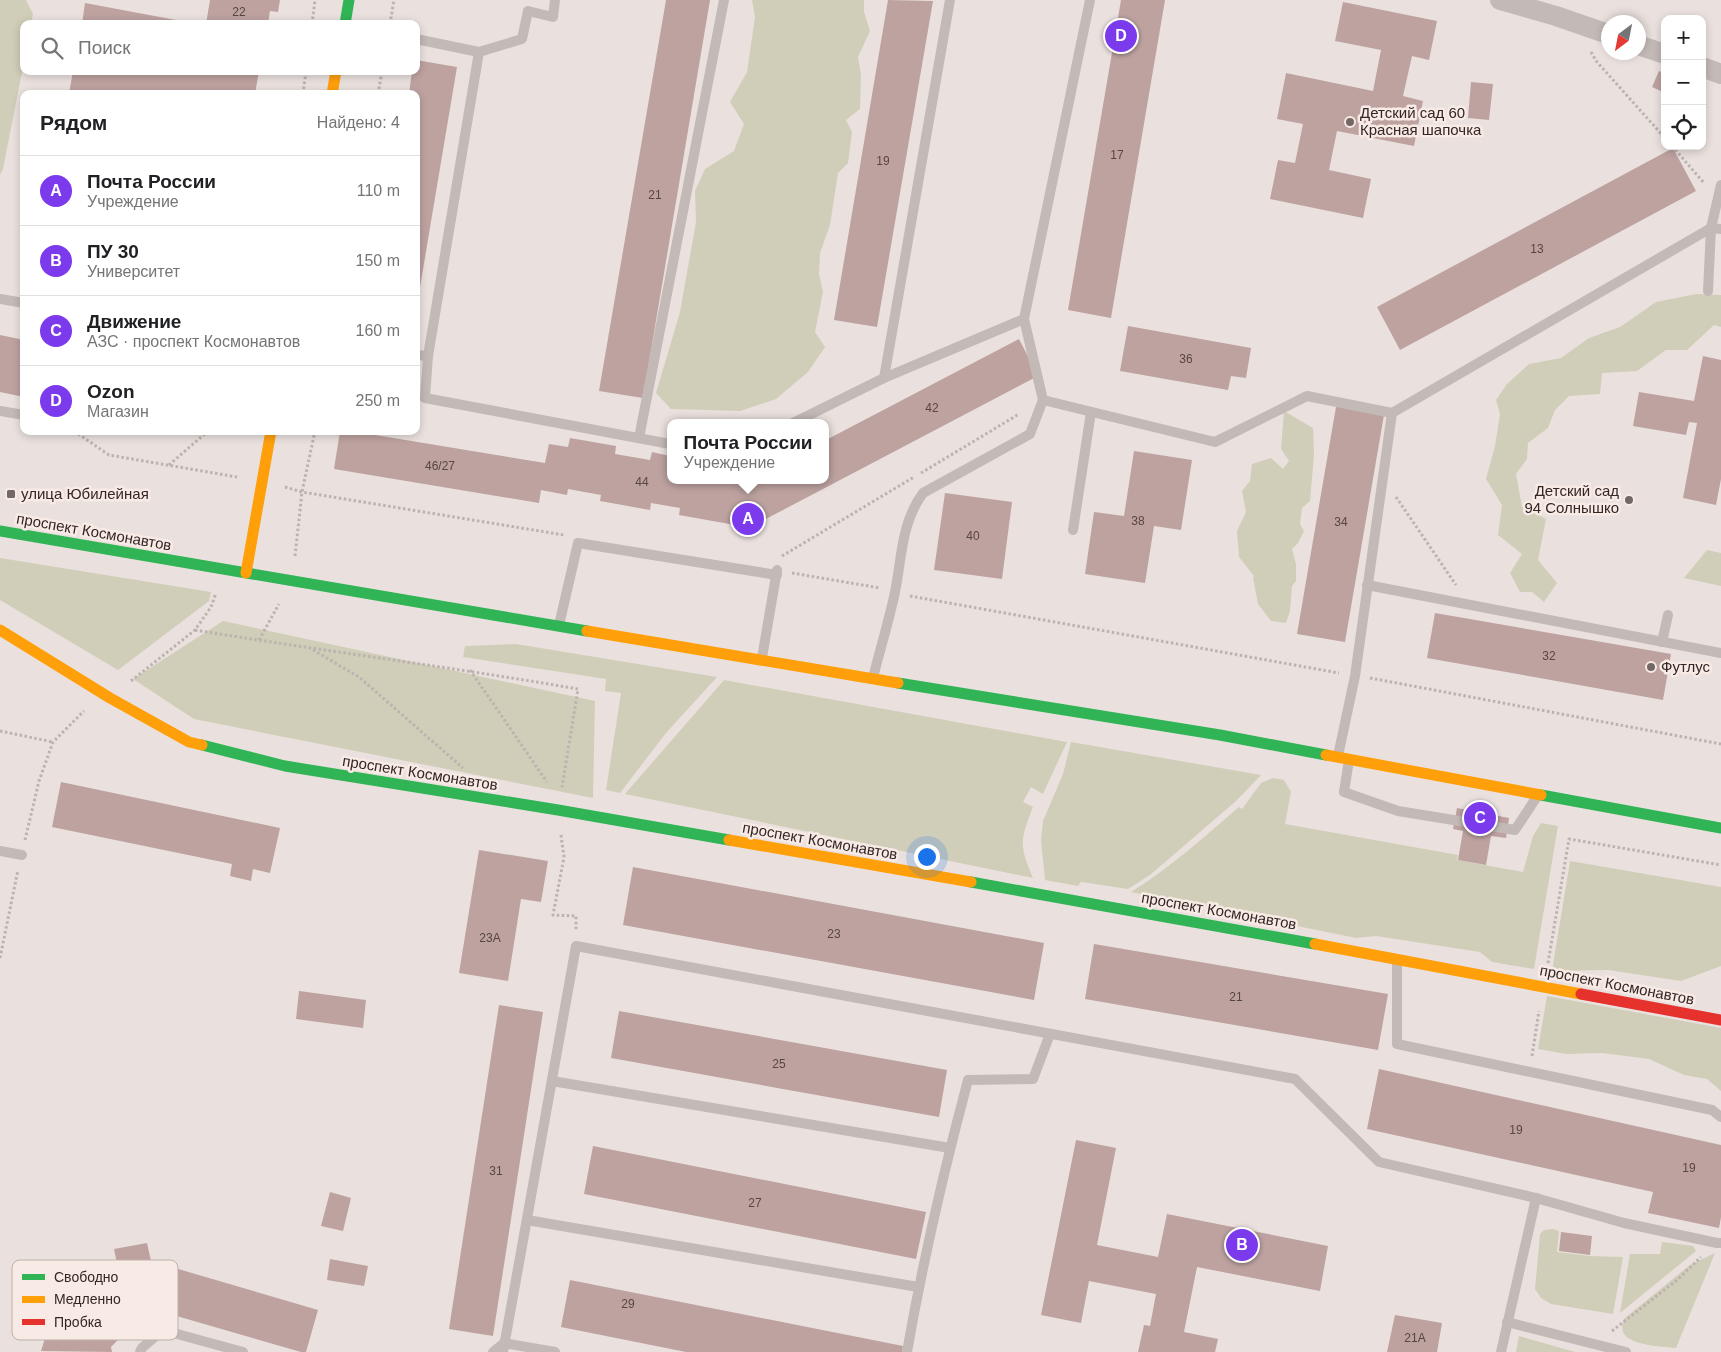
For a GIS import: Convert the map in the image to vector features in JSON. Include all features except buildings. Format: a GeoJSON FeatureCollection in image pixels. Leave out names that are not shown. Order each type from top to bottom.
{"type":"FeatureCollection","features":[{"type":"Feature","properties":{"kind":"street"},"geometry":{"type":"LineString","coordinates":[[346,20],[349,0]]}},
{"type":"Feature","properties":{"kind":"street"},"geometry":{"type":"LineString","coordinates":[[1500,0],[1601,32]]}},
{"type":"Feature","properties":{"kind":"street"},"geometry":{"type":"LineString","coordinates":[[1646,48],[1661,53]]}},
{"type":"Feature","properties":{"kind":"street"},"geometry":{"type":"LineString","coordinates":[[1706,68],[1721,74]]}},
{"type":"Feature","properties":{"kind":"street"},"geometry":{"type":"LineString","coordinates":[[333,90],[335,75]]}},
{"type":"Feature","properties":{"kind":"street"},"geometry":{"type":"LineString","coordinates":[[246,573],[270,435]]}},
{"type":"Feature","properties":{"kind":"street","name":"проспект Космонавтов"},"geometry":{"type":"LineString","coordinates":[[0,531],[872,679],[1220,735],[1721,828]]}},
{"type":"Feature","properties":{"kind":"street","name":"проспект Космонавтов"},"geometry":{"type":"LineString","coordinates":[[0,630],[110,698],[189,742],[285,766],[558,810],[1397,958],[1721,1020]]}},
{"type":"Feature","properties":{"kind":"lane"},"geometry":{"type":"LineString","coordinates":[[420,40],[479,52],[522,39],[528,11],[553,17],[555,0]]}},
{"type":"Feature","properties":{"kind":"lane"},"geometry":{"type":"LineString","coordinates":[[639,438],[724,0]]}},
{"type":"Feature","properties":{"kind":"lane"},"geometry":{"type":"LineString","coordinates":[[884,378],[950,0]]}},
{"type":"Feature","properties":{"kind":"lane"},"geometry":{"type":"LineString","coordinates":[[872,679],[895,593],[908,519],[914,506],[923,493],[1030,434],[1043,400],[1024,319],[1090,0]]}},
{"type":"Feature","properties":{"kind":"lane"},"geometry":{"type":"LineString","coordinates":[[479,52],[428,356],[425,398],[667,443]]}},
{"type":"Feature","properties":{"kind":"lane"},"geometry":{"type":"LineString","coordinates":[[1708,291],[1721,184]]}},
{"type":"Feature","properties":{"kind":"lane"},"geometry":{"type":"LineString","coordinates":[[1043,400],[1215,442],[1307,396],[1392,413],[1716,228]]}},
{"type":"Feature","properties":{"kind":"lane"},"geometry":{"type":"LineString","coordinates":[[0,299],[20,302]]}},
{"type":"Feature","properties":{"kind":"lane"},"geometry":{"type":"LineString","coordinates":[[801,419],[884,378],[1024,319]]}},
{"type":"Feature","properties":{"kind":"lane"},"geometry":{"type":"LineString","coordinates":[[420,355],[428,356]]}},
{"type":"Feature","properties":{"kind":"lane"},"geometry":{"type":"LineString","coordinates":[[0,411],[20,414]]}},
{"type":"Feature","properties":{"kind":"lane"},"geometry":{"type":"LineString","coordinates":[[1072,530],[1091,412]]}},
{"type":"Feature","properties":{"kind":"lane"},"geometry":{"type":"LineString","coordinates":[[1392,413],[1343,758],[1344,792],[1398,811],[1515,830],[1538,794]]}},
{"type":"Feature","properties":{"kind":"lane"},"geometry":{"type":"LineString","coordinates":[[559,625],[578,543],[777,572],[762,659]]}},
{"type":"Feature","properties":{"kind":"lane"},"geometry":{"type":"LineString","coordinates":[[1367,585],[1721,653]]}},
{"type":"Feature","properties":{"kind":"lane"},"geometry":{"type":"LineString","coordinates":[[1662,642],[1668,615]]}},
{"type":"Feature","properties":{"kind":"lane"},"geometry":{"type":"LineString","coordinates":[[0,851],[22,855]]}},
{"type":"Feature","properties":{"kind":"lane"},"geometry":{"type":"LineString","coordinates":[[504,1347],[576,946],[1295,1079],[1379,1162],[1536,1198],[1624,1223],[1719,1243]]}},
{"type":"Feature","properties":{"kind":"lane"},"geometry":{"type":"LineString","coordinates":[[1397,958],[1397,1044],[1712,1110],[1721,1117]]}},
{"type":"Feature","properties":{"kind":"lane"},"geometry":{"type":"LineString","coordinates":[[907,1352],[918,1287],[950,1148],[968,1080],[1033,1079],[1050,1034]]}},
{"type":"Feature","properties":{"kind":"lane"},"geometry":{"type":"LineString","coordinates":[[552,1081],[950,1148]]}},
{"type":"Feature","properties":{"kind":"lane"},"geometry":{"type":"LineString","coordinates":[[1501,1352],[1536,1198]]}},
{"type":"Feature","properties":{"kind":"lane"},"geometry":{"type":"LineString","coordinates":[[526,1220],[918,1287]]}},
{"type":"Feature","properties":{"kind":"lane"},"geometry":{"type":"LineString","coordinates":[[1507,1322],[1626,1352]]}},
{"type":"Feature","properties":{"kind":"lane"},"geometry":{"type":"LineString","coordinates":[[178,1334],[243,1352]]}},
{"type":"Feature","properties":{"kind":"lane"},"geometry":{"type":"LineString","coordinates":[[140,1352],[151,1340]]}},
{"type":"Feature","properties":{"kind":"lane"},"geometry":{"type":"LineString","coordinates":[[493,1352],[504,1347],[555,1352]]}},
{"type":"Feature","properties":{"kind":"path"},"geometry":{"type":"LineString","coordinates":[[312,20],[315,0]]}},
{"type":"Feature","properties":{"kind":"path"},"geometry":{"type":"LineString","coordinates":[[391,20],[394,0]]}},
{"type":"Feature","properties":{"kind":"path"},"geometry":{"type":"LineString","coordinates":[[1572,22],[1597,62],[1661,134]]}},
{"type":"Feature","properties":{"kind":"path"},"geometry":{"type":"LineString","coordinates":[[304,90],[305,75]]}},
{"type":"Feature","properties":{"kind":"path"},"geometry":{"type":"LineString","coordinates":[[379,90],[381,75]]}},
{"type":"Feature","properties":{"kind":"path"},"geometry":{"type":"LineString","coordinates":[[1675,150],[1718,199]]}},
{"type":"Feature","properties":{"kind":"path"},"geometry":{"type":"LineString","coordinates":[[777,572],[779,558],[1043,400]]}},
{"type":"Feature","properties":{"kind":"path"},"geometry":{"type":"LineString","coordinates":[[169,466],[204,435]]}},
{"type":"Feature","properties":{"kind":"path"},"geometry":{"type":"LineString","coordinates":[[302,492],[314,435]]}},
{"type":"Feature","properties":{"kind":"path"},"geometry":{"type":"LineString","coordinates":[[1382,477],[1469,604]]}},
{"type":"Feature","properties":{"kind":"path"},"geometry":{"type":"LineString","coordinates":[[195,630],[470,670],[578,689],[558,810]]}},
{"type":"Feature","properties":{"kind":"path"},"geometry":{"type":"LineString","coordinates":[[310,648],[359,677],[465,770]]}},
{"type":"Feature","properties":{"kind":"path"},"geometry":{"type":"LineString","coordinates":[[470,670],[548,784],[558,810],[564,857],[553,915],[576,916],[576,946]]}},
{"type":"Feature","properties":{"kind":"path"},"geometry":{"type":"LineString","coordinates":[[0,731],[53,742]]}},
{"type":"Feature","properties":{"kind":"path"},"geometry":{"type":"LineString","coordinates":[[1529,1072],[1569,839],[1721,865]]}},
{"type":"Feature","properties":{"kind":"path"},"geometry":{"type":"LineString","coordinates":[[1610,1333],[1677,1280],[1719,1243]]}},
{"type":"Feature","properties":{"kind":"shaded area"},"geometry":{"type":"Polygon","coordinates":[[[0,0],[26,0],[33,14],[32,20],[20,20],[21,75],[3,169],[0,175],[0,0]]]}},
{"type":"Feature","properties":{"kind":"shaded area"},"geometry":{"type":"Polygon","coordinates":[[[752,0],[864,0],[864,12],[870,31],[858,57],[861,75],[860,109],[846,120],[852,132],[848,163],[838,173],[830,225],[820,253],[819,274],[823,292],[815,332],[825,347],[808,372],[776,399],[740,411],[671,409],[656,393],[680,312],[696,222],[695,191],[705,169],[734,151],[744,124],[730,102],[747,72],[755,17],[752,0]]]}},
{"type":"Feature","properties":{"kind":"shaded area"},"geometry":{"type":"Polygon","coordinates":[[[1696,294],[1721,295],[1721,327],[1714,325],[1687,350],[1666,350],[1637,371],[1602,373],[1600,394],[1569,396],[1555,410],[1548,428],[1528,443],[1527,459],[1516,474],[1522,507],[1546,519],[1538,560],[1557,583],[1544,602],[1532,592],[1520,592],[1510,573],[1522,554],[1498,535],[1502,505],[1486,479],[1495,446],[1500,414],[1496,400],[1507,384],[1529,364],[1561,358],[1589,338],[1620,327],[1656,302],[1696,294]]]}},
{"type":"Feature","properties":{"kind":"shaded area"},"geometry":{"type":"Polygon","coordinates":[[[1284,411],[1313,428],[1314,455],[1310,501],[1302,508],[1300,524],[1304,531],[1298,543],[1292,549],[1296,564],[1296,581],[1292,586],[1290,611],[1286,623],[1271,621],[1258,604],[1254,576],[1239,557],[1237,531],[1246,512],[1242,491],[1250,481],[1252,464],[1271,458],[1283,469],[1289,461],[1281,449],[1284,411]]]}},
{"type":"Feature","properties":{"kind":"shaded area"},"geometry":{"type":"Polygon","coordinates":[[[1707,550],[1721,553],[1721,586],[1684,578],[1707,550]]]}},
{"type":"Feature","properties":{"kind":"shaded area"},"geometry":{"type":"Polygon","coordinates":[[[0,558],[211,592],[209,601],[118,670],[0,600],[0,558]]]}},
{"type":"Feature","properties":{"kind":"shaded area"},"geometry":{"type":"Polygon","coordinates":[[[223,621],[595,701],[593,798],[194,719],[133,679],[223,621]]]}},
{"type":"Feature","properties":{"kind":"shaded area"},"geometry":{"type":"Polygon","coordinates":[[[516,644],[717,677],[666,733],[620,793],[606,790],[621,693],[605,691],[606,679],[463,657],[465,646],[516,644]]]}},
{"type":"Feature","properties":{"kind":"shaded area"},"geometry":{"type":"Polygon","coordinates":[[[724,680],[1067,742],[1043,794],[1031,787],[1023,802],[1033,807],[1024,835],[1023,850],[1033,878],[625,794],[724,680]]]}},
{"type":"Feature","properties":{"kind":"shaded area"},"geometry":{"type":"Polygon","coordinates":[[[1071,742],[1261,775],[1236,801],[1150,875],[1128,889],[1081,882],[1078,886],[1045,880],[1041,840],[1043,821],[1063,774],[1071,742]]]}},
{"type":"Feature","properties":{"kind":"shaded area"},"geometry":{"type":"Polygon","coordinates":[[[1273,778],[1284,780],[1291,792],[1285,824],[1458,855],[1457,860],[1523,872],[1533,836],[1541,823],[1558,826],[1534,969],[1492,962],[1480,952],[1376,936],[1356,938],[1131,892],[1174,862],[1239,807],[1242,809],[1261,783],[1273,778]]]}},
{"type":"Feature","properties":{"kind":"shaded area"},"geometry":{"type":"Polygon","coordinates":[[[1570,861],[1721,887],[1721,966],[1681,981],[1608,970],[1552,971],[1570,861]]]}},
{"type":"Feature","properties":{"kind":"shaded area"},"geometry":{"type":"Polygon","coordinates":[[[1547,996],[1721,1028],[1721,1091],[1707,1079],[1684,1075],[1649,1059],[1602,1053],[1566,1054],[1538,1049],[1547,996]]]}},
{"type":"Feature","properties":{"kind":"shaded area"},"geometry":{"type":"Polygon","coordinates":[[[1553,1229],[1559,1231],[1557,1252],[1623,1257],[1613,1314],[1551,1304],[1541,1298],[1535,1289],[1540,1234],[1544,1230],[1553,1229]]]}},
{"type":"Feature","properties":{"kind":"shaded area"},"geometry":{"type":"Polygon","coordinates":[[[1662,1242],[1693,1246],[1696,1251],[1620,1313],[1630,1254],[1660,1254],[1662,1242]]]}},
{"type":"Feature","properties":{"kind":"shaded area"},"geometry":{"type":"Polygon","coordinates":[[[1715,1253],[1676,1348],[1639,1343],[1624,1334],[1622,1327],[1625,1318],[1690,1265],[1715,1253]]]}},
{"type":"Feature","properties":{"kind":"shaded area"},"geometry":{"type":"Polygon","coordinates":[[[1519,1336],[1575,1352],[1516,1352],[1519,1336]]]}},
{"type":"Feature","properties":{"kind":"traffic: fast"},"geometry":{"type":"LineString","coordinates":[[346,20],[349,0]]}},
{"type":"Feature","properties":{"kind":"traffic: fast"},"geometry":{"type":"LineString","coordinates":[[0,531],[587,631]]}},
{"type":"Feature","properties":{"kind":"traffic: fast"},"geometry":{"type":"LineString","coordinates":[[898,683],[1220,735],[1326,755]]}},
{"type":"Feature","properties":{"kind":"traffic: fast"},"geometry":{"type":"LineString","coordinates":[[202,745],[285,766],[729,840]]}},
{"type":"Feature","properties":{"kind":"traffic: fast"},"geometry":{"type":"LineString","coordinates":[[1541,795],[1721,828]]}},
{"type":"Feature","properties":{"kind":"traffic: fast"},"geometry":{"type":"LineString","coordinates":[[971,882],[1315,944]]}},
{"type":"Feature","properties":{"kind":"traffic: slow"},"geometry":{"type":"LineString","coordinates":[[333,90],[335,75]]}},
{"type":"Feature","properties":{"kind":"traffic: slow"},"geometry":{"type":"LineString","coordinates":[[246,573],[270,435]]}},
{"type":"Feature","properties":{"kind":"traffic: slow"},"geometry":{"type":"LineString","coordinates":[[0,630],[110,698],[189,742],[202,745]]}},
{"type":"Feature","properties":{"kind":"traffic: slow"},"geometry":{"type":"LineString","coordinates":[[587,631],[898,683]]}},
{"type":"Feature","properties":{"kind":"traffic: slow"},"geometry":{"type":"LineString","coordinates":[[1326,755],[1541,795]]}},
{"type":"Feature","properties":{"kind":"traffic: slow"},"geometry":{"type":"LineString","coordinates":[[729,840],[971,882]]}},
{"type":"Feature","properties":{"kind":"traffic: slow"},"geometry":{"type":"LineString","coordinates":[[1315,944],[1581,994]]}},
{"type":"Feature","properties":{"kind":"traffic: jam"},"geometry":{"type":"LineString","coordinates":[[1581,994],[1721,1020]]}},
{"type":"Feature","properties":{"kind":"place","name":"Ozon"},"geometry":{"type":"Point","coordinates":[1121,36]}},
{"type":"Feature","properties":{"kind":"place","name":"Детский сад 60 Красная шапочка"},"geometry":{"type":"Point","coordinates":[1350,122]}},
{"type":"Feature","properties":{"kind":"place","name":"улица Юбилейная"},"geometry":{"type":"Point","coordinates":[11,494]}},
{"type":"Feature","properties":{"kind":"place","name":"Детский сад 94 Солнышко"},"geometry":{"type":"Point","coordinates":[1629,500]}},
{"type":"Feature","properties":{"kind":"place","name":"Почта России"},"geometry":{"type":"Point","coordinates":[748,519]}},
{"type":"Feature","properties":{"kind":"place","name":"Футлус"},"geometry":{"type":"Point","coordinates":[1651,667]}},
{"type":"Feature","properties":{"kind":"place","name":"Движение"},"geometry":{"type":"Point","coordinates":[1480,818]}},
{"type":"Feature","properties":{"kind":"place","name":"ПУ 30"},"geometry":{"type":"Point","coordinates":[1242,1245]}}]}
